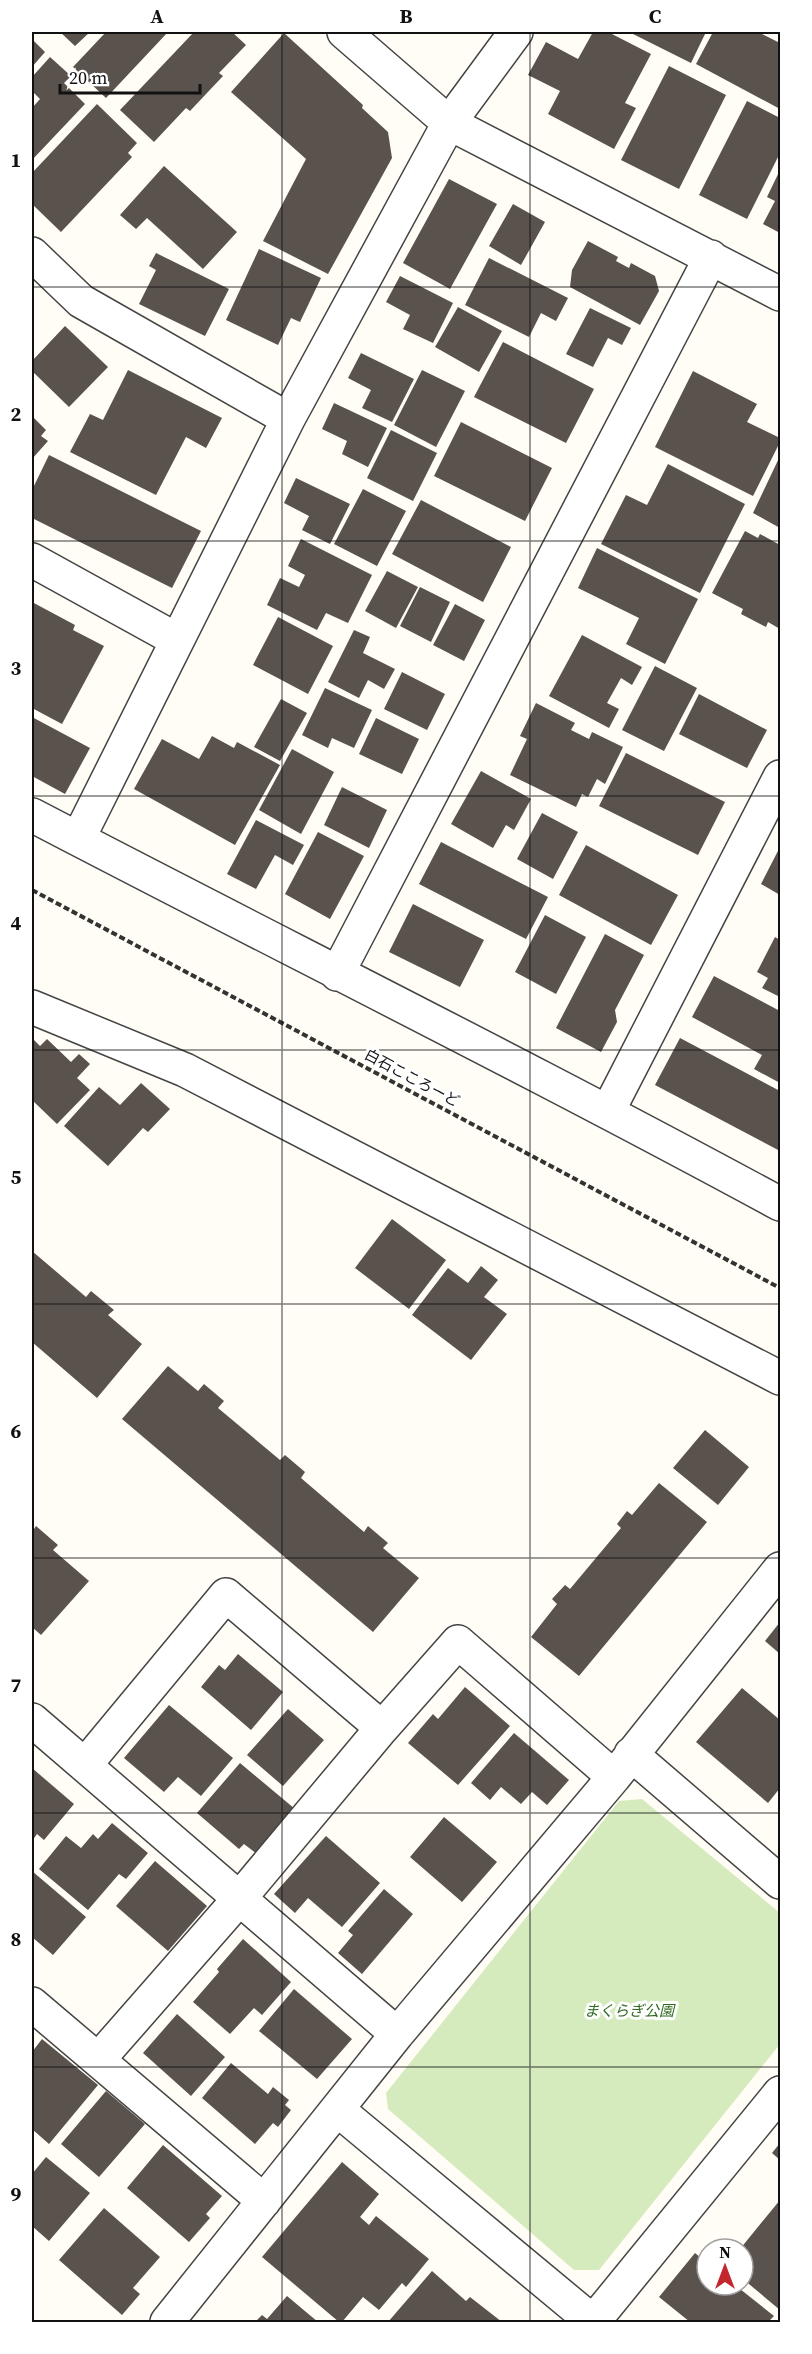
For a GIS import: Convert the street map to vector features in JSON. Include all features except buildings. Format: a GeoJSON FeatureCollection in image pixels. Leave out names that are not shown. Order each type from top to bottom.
{"type":"FeatureCollection","features":[{"type":"Feature","properties":{"kind":"street"},"geometry":{"type":"LineString","coordinates":[[344,32],[449,123],[780,294]]}},
{"type":"Feature","properties":{"kind":"street"},"geometry":{"type":"LineString","coordinates":[[78,839],[288,419],[449,123],[516,32]]}},
{"type":"Feature","properties":{"kind":"street"},"geometry":{"type":"LineString","coordinates":[[32,254],[81,301],[288,419]]}},
{"type":"Feature","properties":{"kind":"street"},"geometry":{"type":"LineString","coordinates":[[337,974],[711,257]]}},
{"type":"Feature","properties":{"kind":"street"},"geometry":{"type":"LineString","coordinates":[[32,560],[177,640]]}},
{"type":"Feature","properties":{"kind":"street"},"geometry":{"type":"LineString","coordinates":[[608,1111],[780,777]]}},
{"type":"Feature","properties":{"kind":"street"},"geometry":{"type":"LineString","coordinates":[[32,815],[337,974],[608,1111],[780,1204]]}},
{"type":"Feature","properties":{"kind":"street"},"geometry":{"type":"LineString","coordinates":[[32,1007],[185,1070],[780,1378]]}},
{"type":"Feature","properties":{"kind":"street"},"geometry":{"type":"LineString","coordinates":[[167,2322],[397,2034],[622,1766],[780,1569]]}},
{"type":"Feature","properties":{"kind":"street"},"geometry":{"type":"LineString","coordinates":[[85,1765],[226,1595],[382,1728]]}},
{"type":"Feature","properties":{"kind":"street"},"geometry":{"type":"LineString","coordinates":[[98,2060],[458,1642],[780,1882]]}},
{"type":"Feature","properties":{"kind":"street"},"geometry":{"type":"LineString","coordinates":[[32,1720],[397,2034]]}},
{"type":"Feature","properties":{"kind":"street"},"geometry":{"type":"LineString","coordinates":[[32,2004],[264,2201]]}},
{"type":"Feature","properties":{"kind":"street"},"geometry":{"type":"LineString","coordinates":[[338,2110],[593,2322],[780,2093]]}},
{"type":"Feature","properties":{"kind":"path","name":"白石こころーど"},"geometry":{"type":"LineString","coordinates":[[32,890],[780,1288]]}},
{"type":"Feature","properties":{"kind":"green space","name":"まくらぎ公園"},"geometry":{"type":"Polygon","coordinates":[[[642,1799],[780,1913],[780,2044],[599,2270],[574,2270],[388,2109],[386,2093],[619,1801],[642,1799]]]}}]}
